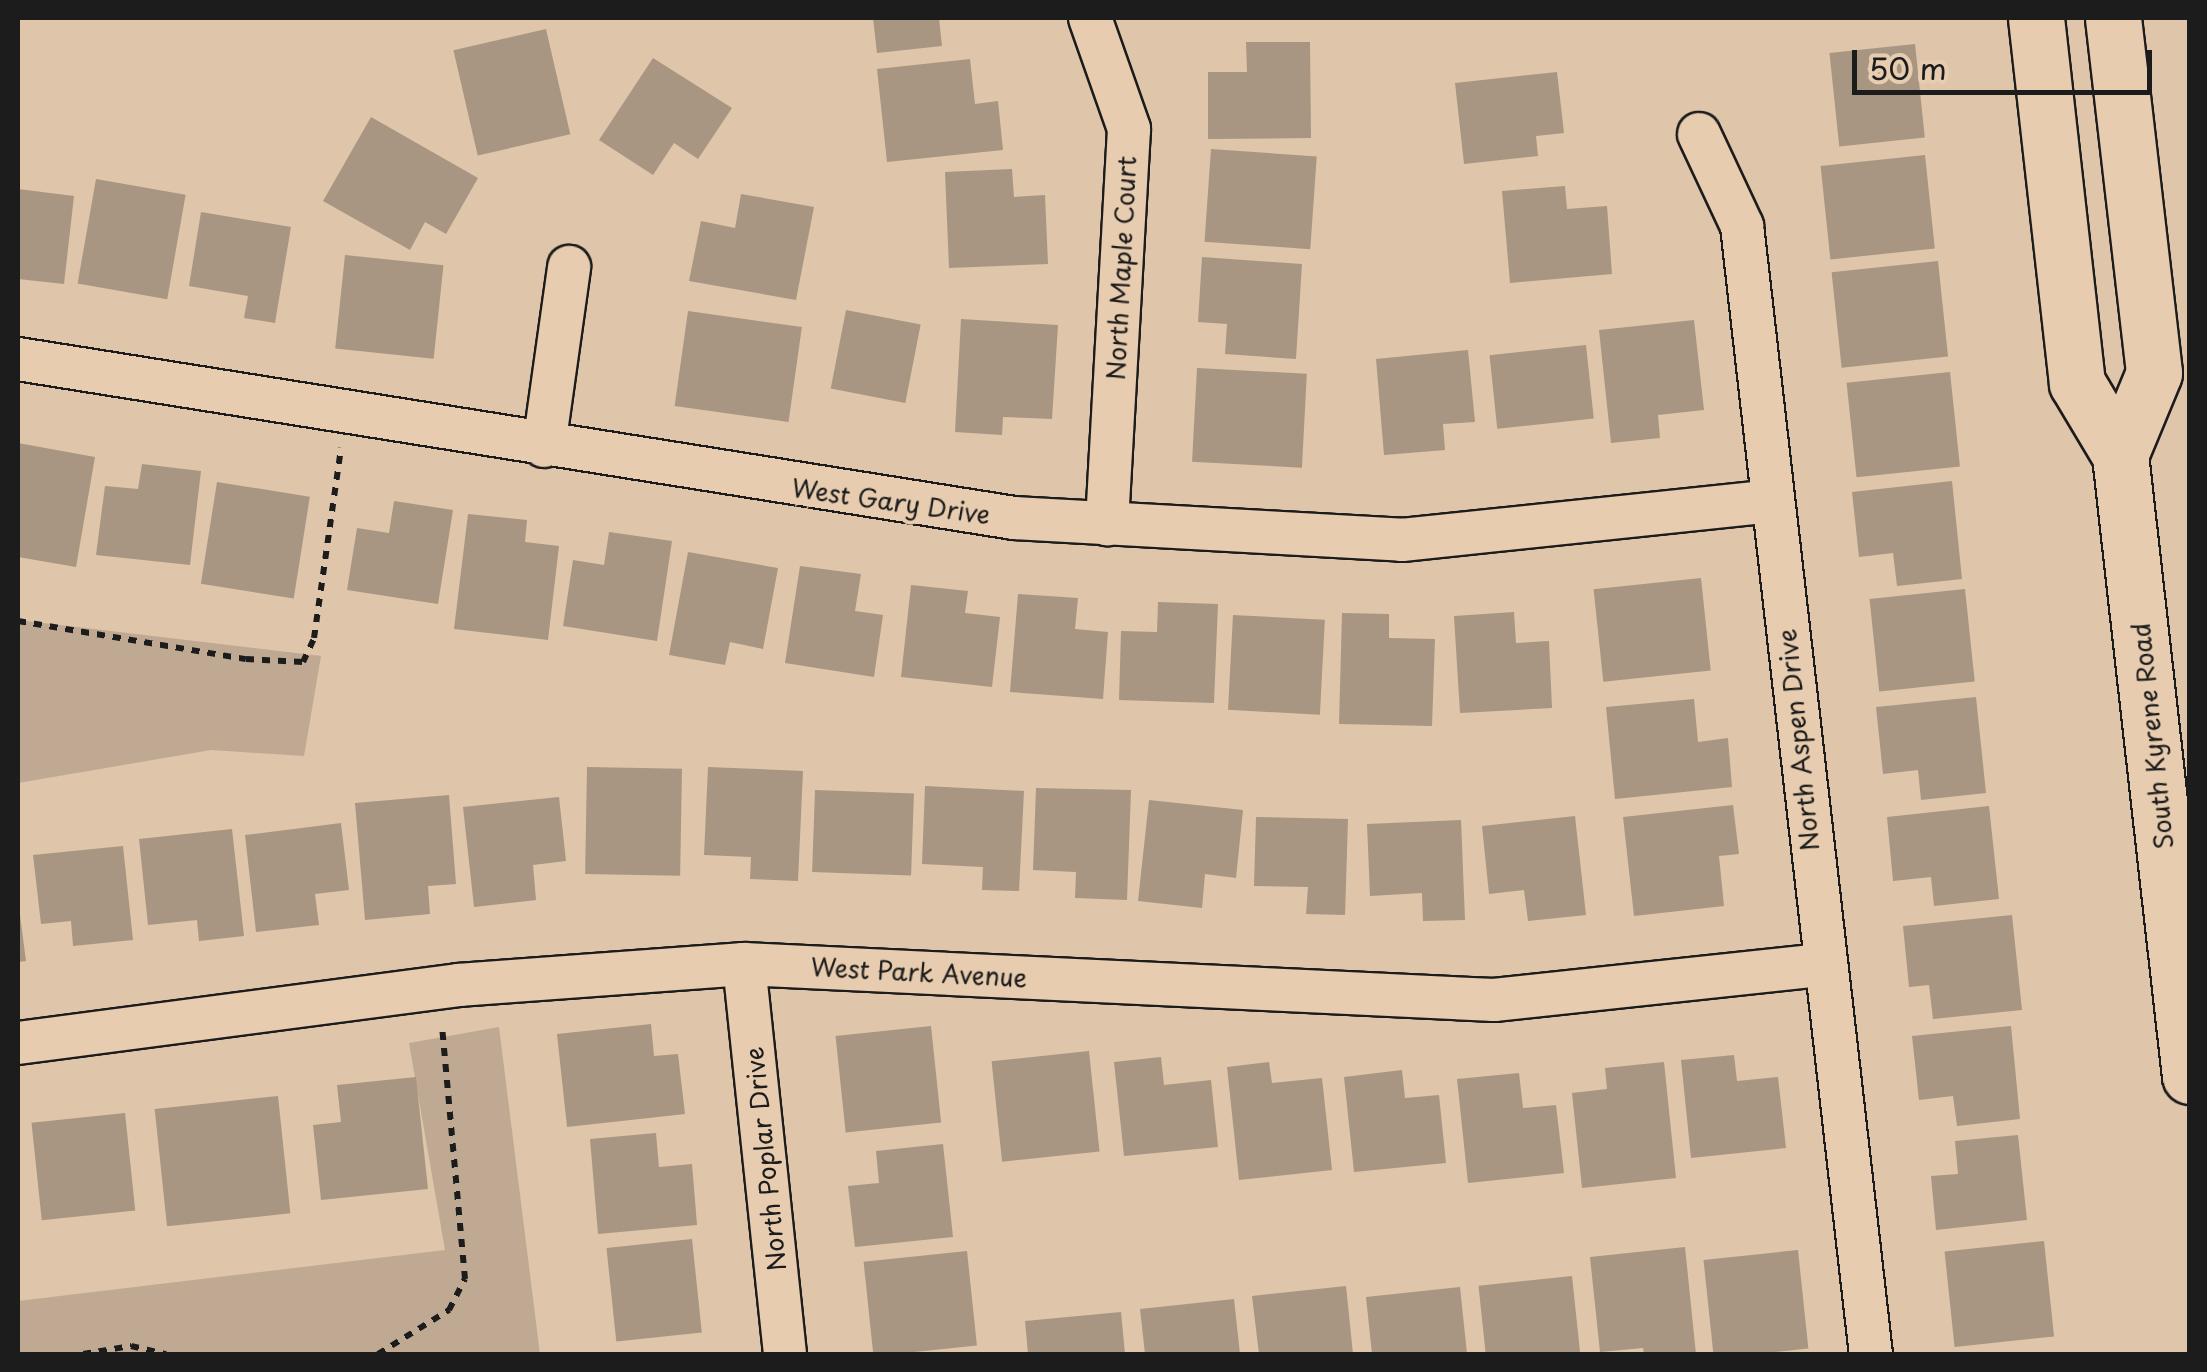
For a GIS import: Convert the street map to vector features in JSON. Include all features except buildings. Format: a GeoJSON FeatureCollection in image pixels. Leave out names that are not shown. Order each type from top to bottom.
{"type":"FeatureCollection","features":[{"type":"Feature","properties":{"kind":"main road","name":"South Kyrene Road"},"geometry":{"type":"LineString","coordinates":[[2036,18],[2077,383],[2120,455],[2190,1076]]}},
{"type":"Feature","properties":{"kind":"main road","name":"South Kyrene Road"},"geometry":{"type":"LineString","coordinates":[[2113,18],[2154,373],[2120,455]]}},
{"type":"Feature","properties":{"kind":"street","name":"North Maple Court"},"geometry":{"type":"LineString","coordinates":[[1090,18],[1129,130],[1107,524]]}},
{"type":"Feature","properties":{"kind":"street","name":"North Aspen Drive"},"geometry":{"type":"LineString","coordinates":[[1700,134],[1742,226],[1822,966],[1871,1354]]}},
{"type":"Feature","properties":{"kind":"street"},"geometry":{"type":"LineString","coordinates":[[544,446],[569,267]]}},
{"type":"Feature","properties":{"kind":"street","name":"West Gary Drive"},"geometry":{"type":"LineString","coordinates":[[18,360],[944,512],[1402,540],[1772,501]]}},
{"type":"Feature","properties":{"kind":"street","name":"West Park Avenue"},"geometry":{"type":"LineString","coordinates":[[18,1043],[432,988],[744,964],[1494,1000],[1822,966]]}},
{"type":"Feature","properties":{"kind":"street","name":"North Poplar Drive"},"geometry":{"type":"LineString","coordinates":[[744,964],[786,1354]]}},
{"type":"Feature","properties":{"kind":"path"},"geometry":{"type":"LineString","coordinates":[[18,621],[246,659],[304,662],[314,638],[348,414]]}},
{"type":"Feature","properties":{"kind":"path"},"geometry":{"type":"LineString","coordinates":[[378,1354],[450,1310],[465,1279],[442,1026],[432,988]]}},
{"type":"Feature","properties":{"kind":"path"},"geometry":{"type":"LineString","coordinates":[[83,1354],[131,1346],[166,1354]]}},
{"type":"Feature","properties":{"kind":"shaded area"},"geometry":{"type":"Polygon","coordinates":[[[18,620],[321,656],[304,756],[211,750],[18,783],[18,620]]]}},
{"type":"Feature","properties":{"kind":"shaded area"},"geometry":{"type":"Polygon","coordinates":[[[499,1027],[540,1354],[18,1354],[18,1301],[445,1250],[409,1043],[499,1027]]]}}]}
